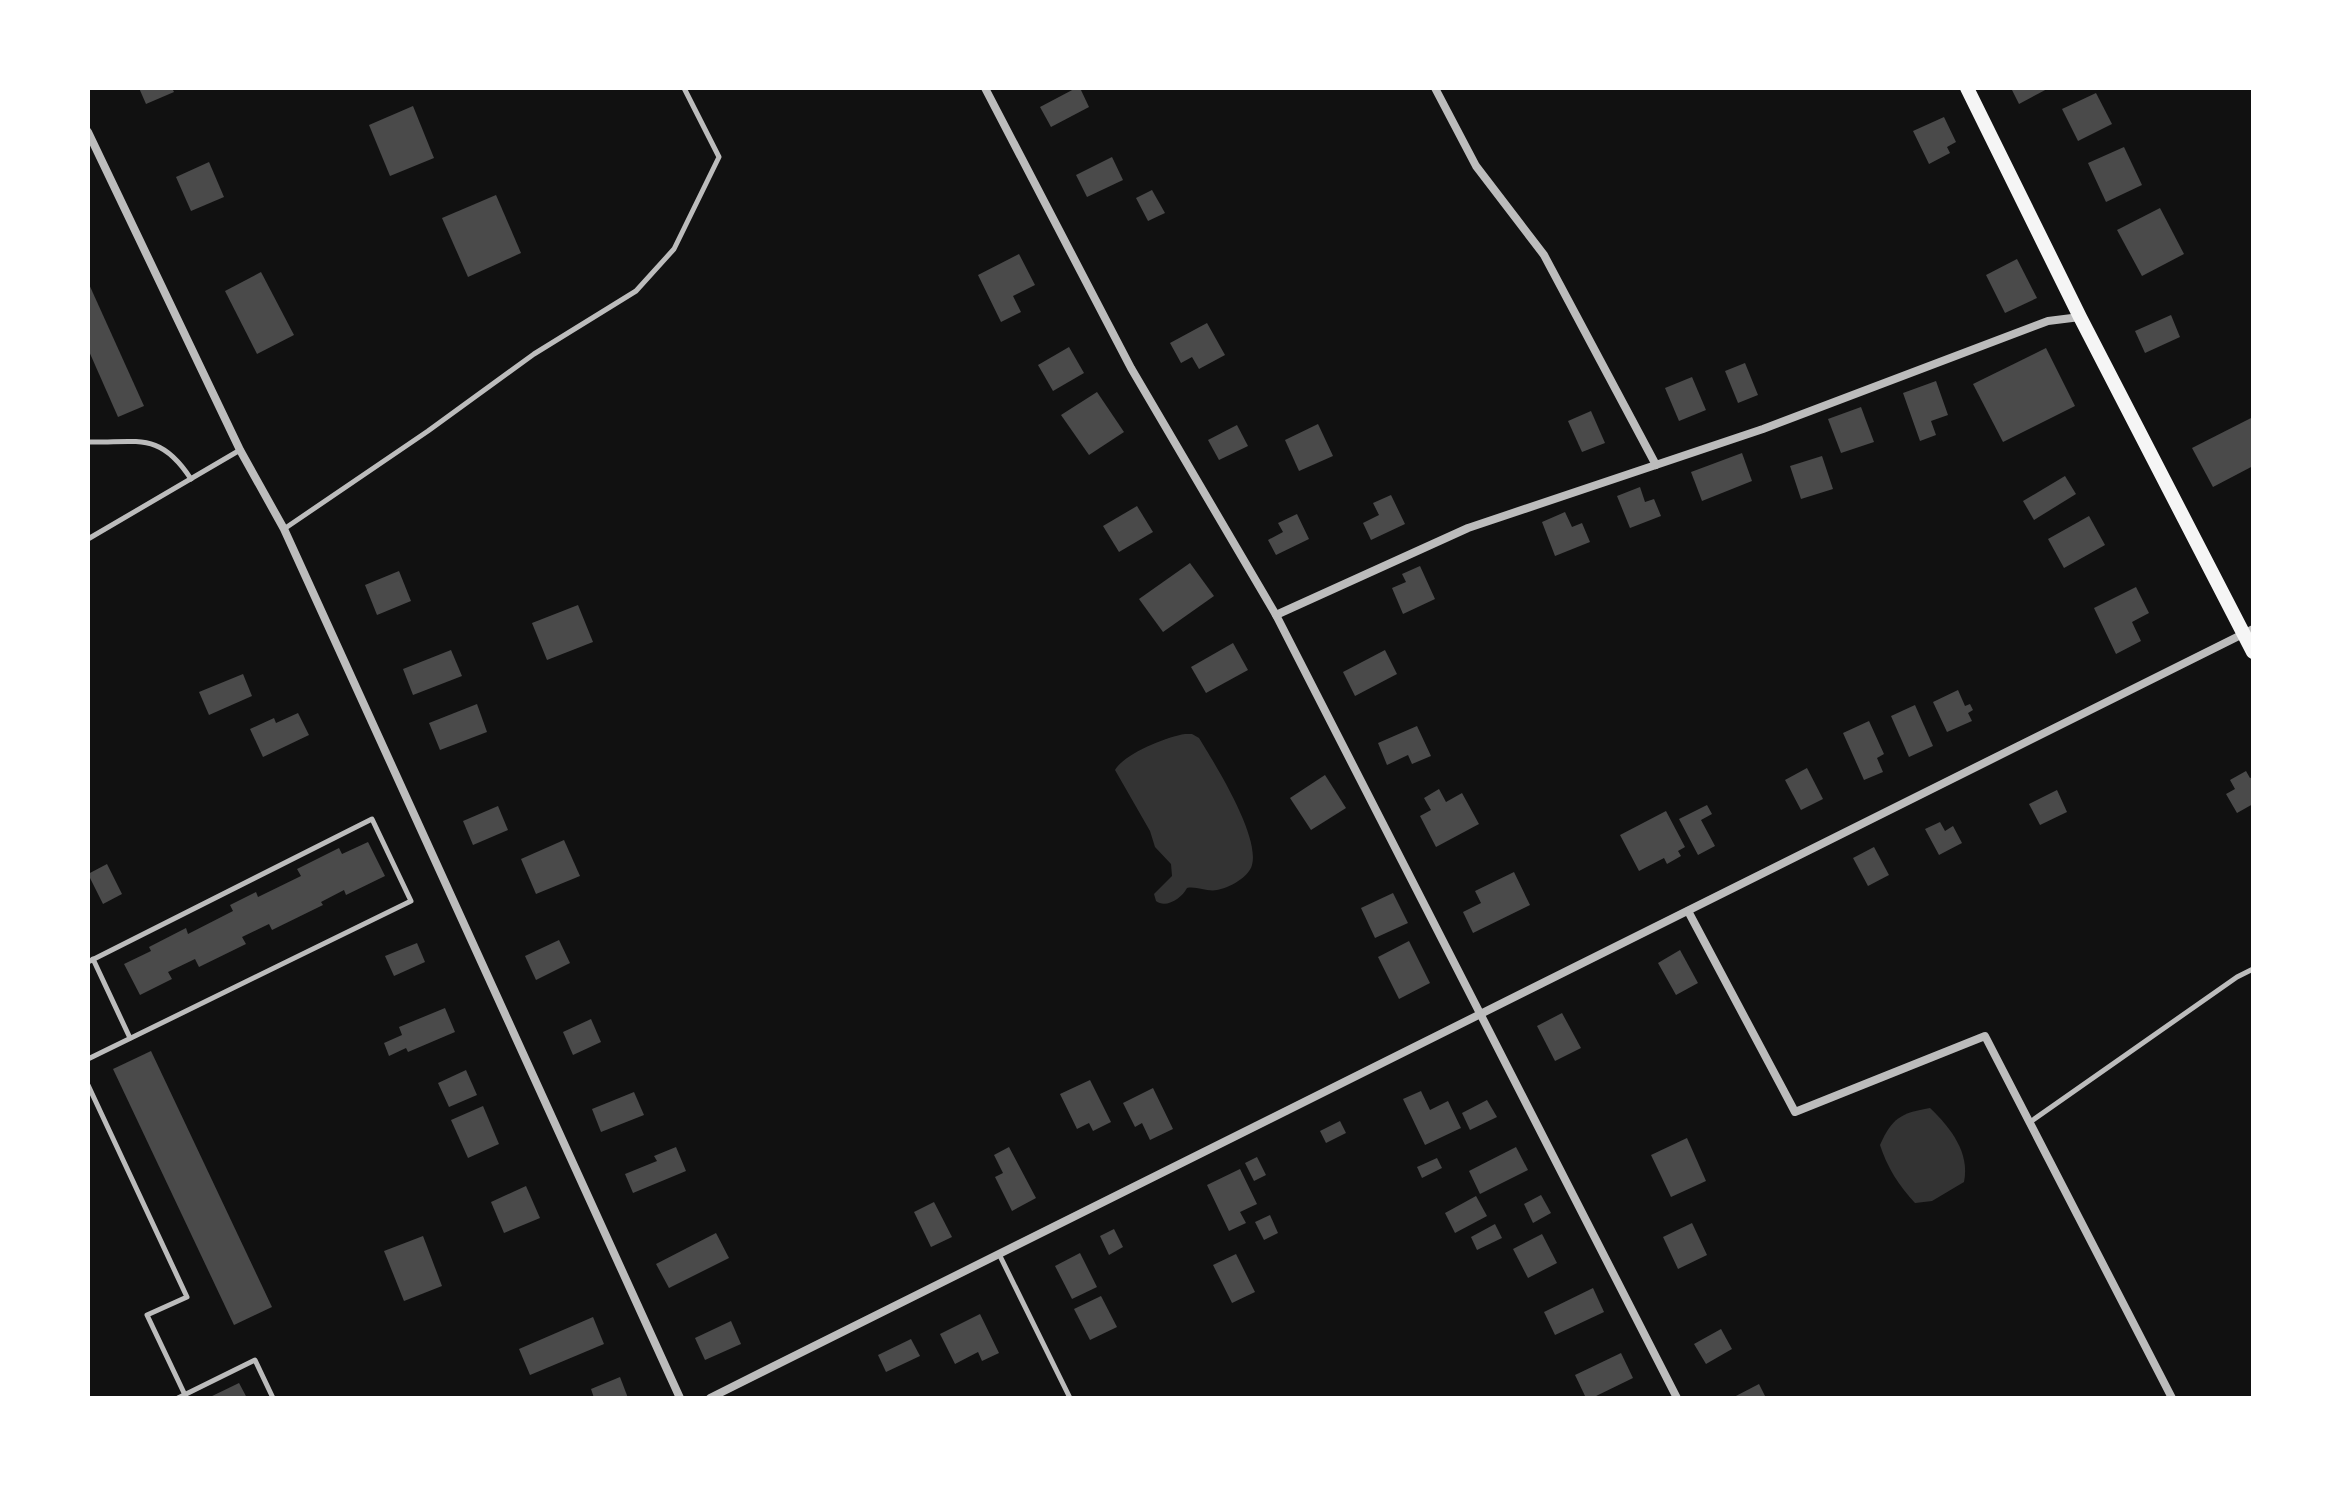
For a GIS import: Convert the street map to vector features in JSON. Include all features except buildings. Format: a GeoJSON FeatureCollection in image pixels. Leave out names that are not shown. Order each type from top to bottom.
{"type":"FeatureCollection","features":[{"type":"Feature","properties":{"kind":"main road"},"geometry":{"type":"LineString","coordinates":[[1967,88],[2080,317],[2248,632],[2253,652]]}},
{"type":"Feature","properties":{"kind":"street"},"geometry":{"type":"LineString","coordinates":[[985,88],[1131,368],[1276,615],[1677,1398]]}},
{"type":"Feature","properties":{"kind":"street"},"geometry":{"type":"LineString","coordinates":[[1435,88],[1476,166],[1544,255],[1656,465]]}},
{"type":"Feature","properties":{"kind":"street"},"geometry":{"type":"LineString","coordinates":[[88,132],[240,450],[284,529],[680,1398]]}},
{"type":"Feature","properties":{"kind":"street"},"geometry":{"type":"LineString","coordinates":[[1276,615],[1468,528],[1763,429],[2048,321],[2080,317]]}},
{"type":"Feature","properties":{"kind":"street"},"geometry":{"type":"LineString","coordinates":[[710,1398],[2248,632]]}},
{"type":"Feature","properties":{"kind":"street"},"geometry":{"type":"LineString","coordinates":[[1688,911],[1795,1112],[1985,1036],[2172,1398]]}},
{"type":"Feature","properties":{"kind":"lane"},"geometry":{"type":"LineString","coordinates":[[284,529],[534,354],[636,291],[674,249],[719,157],[684,88]]}},
{"type":"Feature","properties":{"kind":"lane"},"geometry":{"type":"LineString","coordinates":[[88,442],[150,442],[178,459],[191,479]]}},
{"type":"Feature","properties":{"kind":"lane"},"geometry":{"type":"LineString","coordinates":[[88,539],[240,450]]}},
{"type":"Feature","properties":{"kind":"lane"},"geometry":{"type":"LineString","coordinates":[[88,1059],[411,901],[372,819],[91,960],[130,1038]]}},
{"type":"Feature","properties":{"kind":"lane"},"geometry":{"type":"LineString","coordinates":[[2029,1122],[2237,977],[2253,969]]}},
{"type":"Feature","properties":{"kind":"lane"},"geometry":{"type":"LineString","coordinates":[[88,1085],[187,1297],[147,1315],[185,1395]]}},
{"type":"Feature","properties":{"kind":"lane"},"geometry":{"type":"LineString","coordinates":[[999,1254],[1070,1398]]}},
{"type":"Feature","properties":{"kind":"lane"},"geometry":{"type":"LineString","coordinates":[[178,1398],[255,1360],[273,1398]]}},
{"type":"Feature","properties":{"kind":"shaded area"},"geometry":{"type":"Polygon","coordinates":[[[1185,734],[1199,738],[1234,800],[1249,837],[1252,865],[1243,878],[1227,887],[1213,890],[1187,888],[1178,899],[1164,904],[1156,901],[1154,894],[1172,876],[1171,864],[1155,847],[1150,831],[1115,770],[1127,758],[1146,747],[1185,734]]]}},
{"type":"Feature","properties":{"kind":"shaded area"},"geometry":{"type":"Polygon","coordinates":[[[1930,1108],[1957,1142],[1964,1161],[1964,1182],[1932,1201],[1915,1203],[1894,1176],[1880,1145],[1899,1118],[1930,1108]]]}}]}
